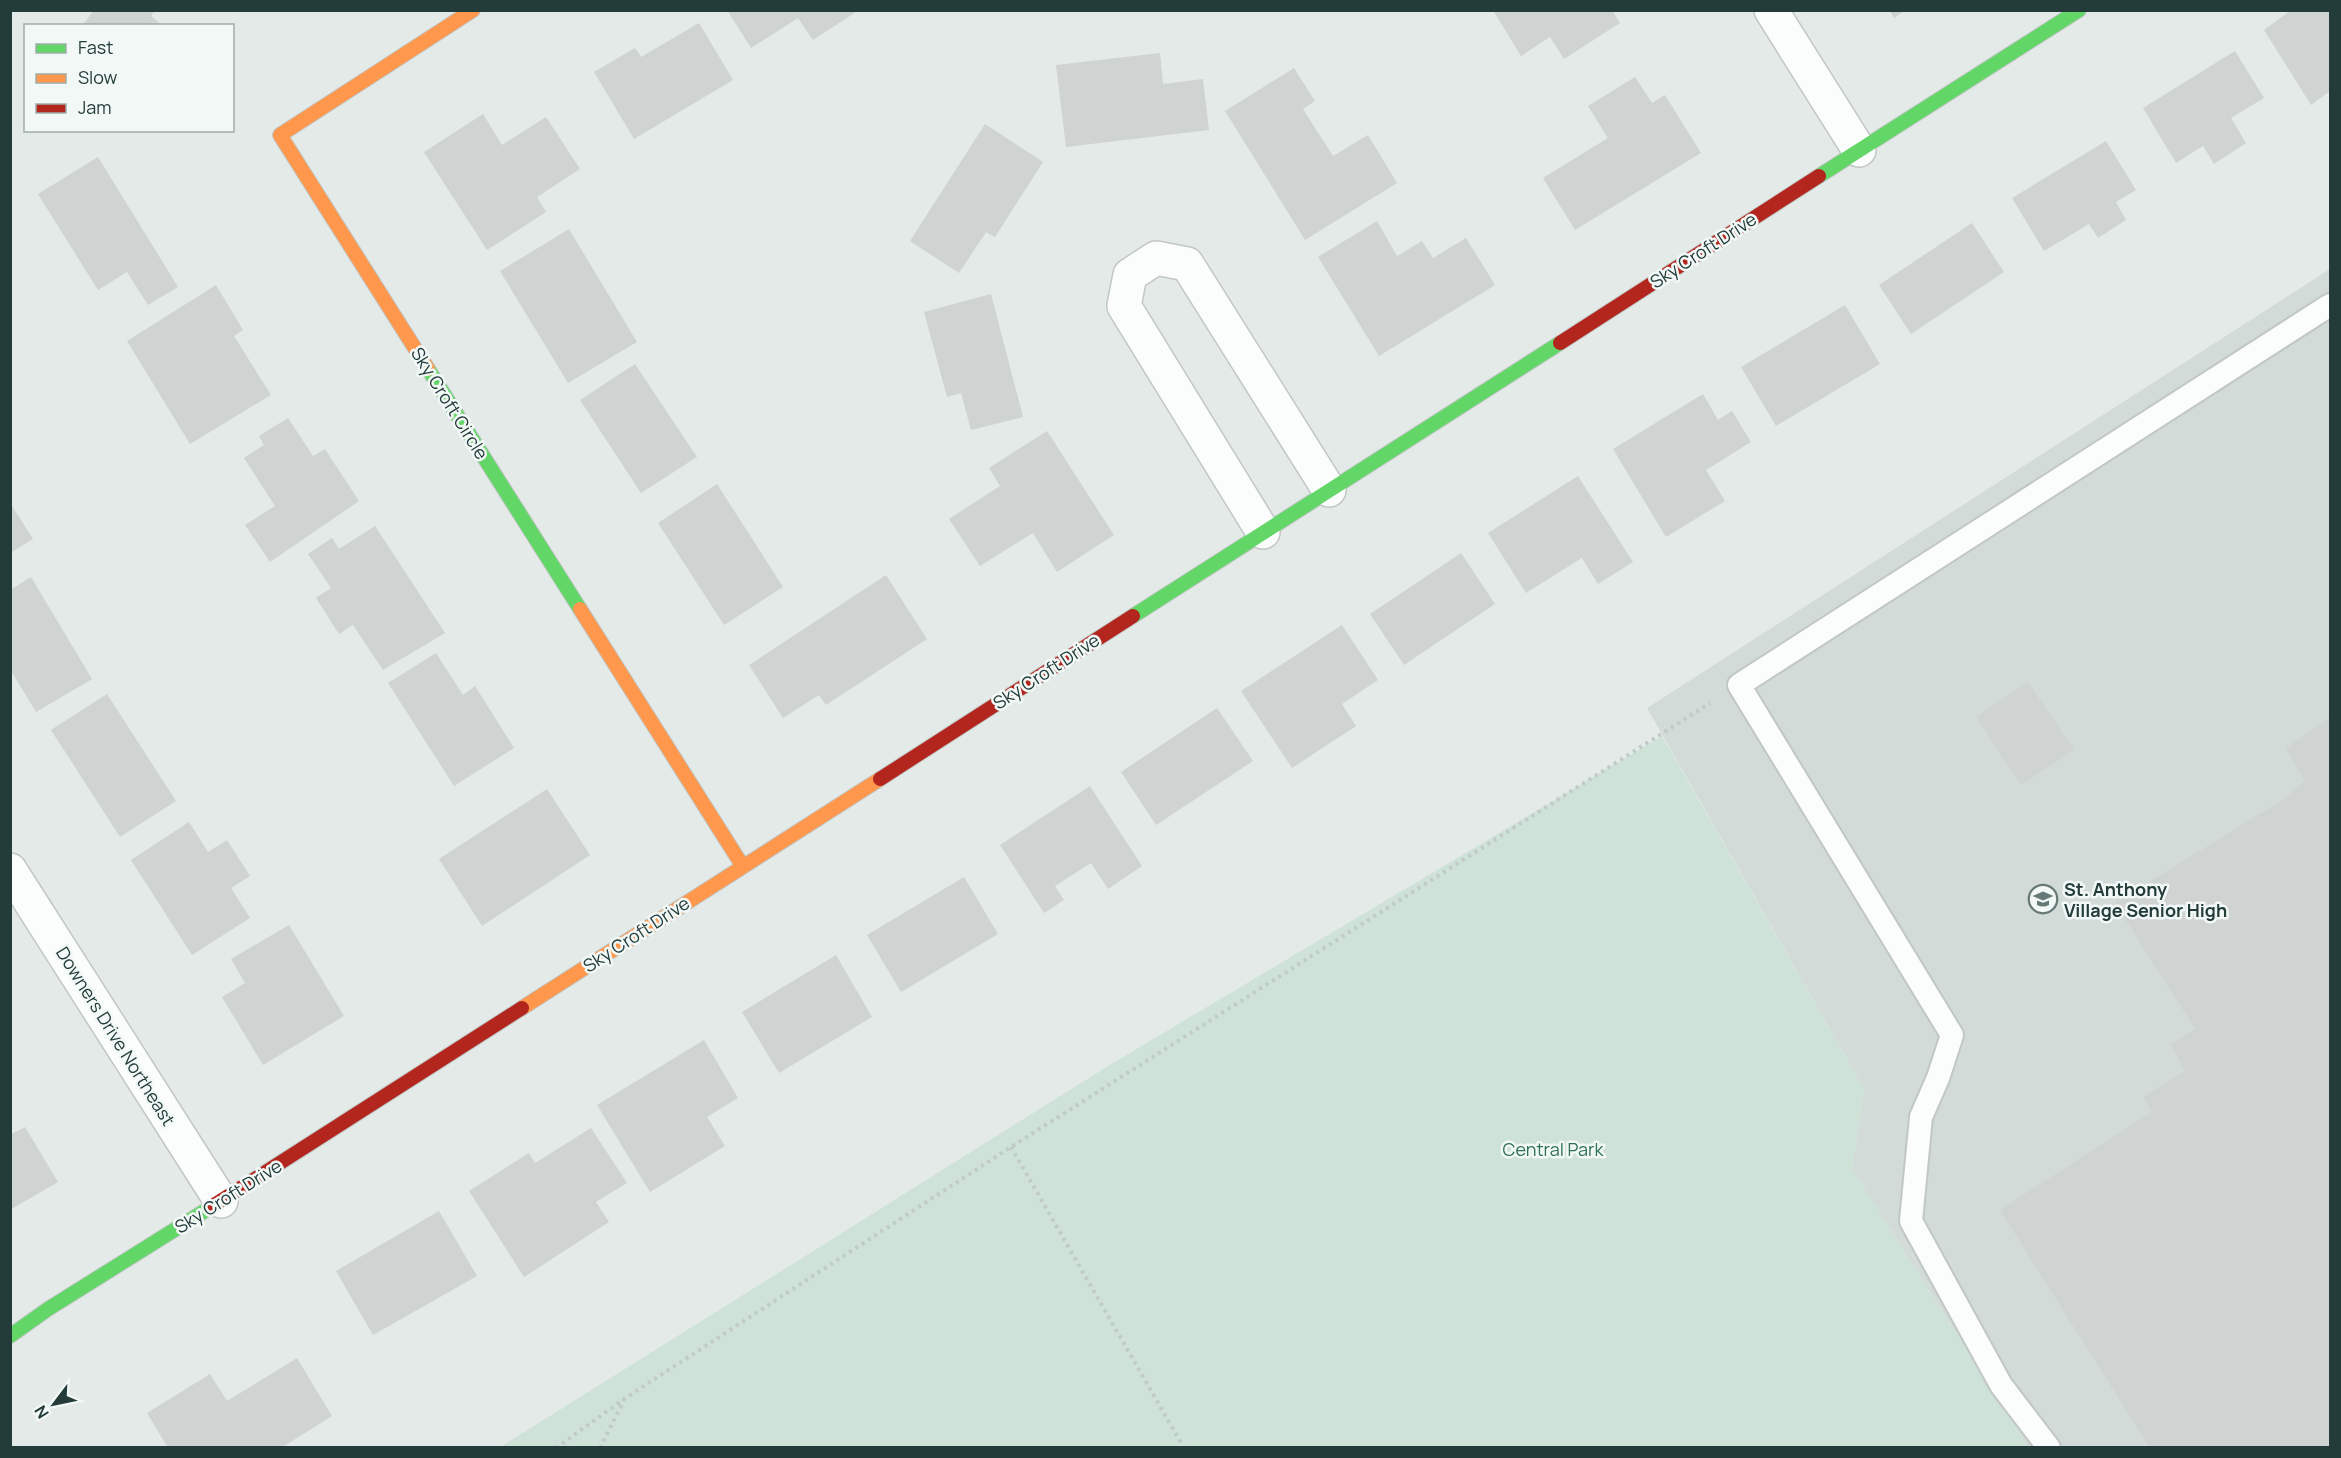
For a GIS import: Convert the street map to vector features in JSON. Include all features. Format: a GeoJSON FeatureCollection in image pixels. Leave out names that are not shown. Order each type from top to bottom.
{"type":"FeatureCollection","features":[{"type":"Feature","properties":{"kind":"street","name":"Sky Croft Circle"},"geometry":{"type":"LineString","coordinates":[[473,10],[280,135],[742,866]]}},
{"type":"Feature","properties":{"kind":"street"},"geometry":{"type":"LineString","coordinates":[[1771,10],[1859,150]]}},
{"type":"Feature","properties":{"kind":"street","name":"Sky Croft Drive"},"geometry":{"type":"LineString","coordinates":[[10,1336],[48,1309],[221,1201],[2079,10]]}},
{"type":"Feature","properties":{"kind":"street"},"geometry":{"type":"LineString","coordinates":[[1263,532],[1124,306],[1130,275],[1156,258],[1187,264],[1329,490]]}},
{"type":"Feature","properties":{"kind":"street","name":"Downers Drive Northeast"},"geometry":{"type":"LineString","coordinates":[[10,870],[221,1201]]}},
{"type":"Feature","properties":{"kind":"lane"},"geometry":{"type":"LineString","coordinates":[[2049,1448],[2001,1385],[1911,1221],[1921,1117],[1938,1078],[1952,1035],[1739,685],[2331,305]]}},
{"type":"Feature","properties":{"kind":"path"},"geometry":{"type":"LineString","coordinates":[[556,1448],[624,1400],[1011,1147],[1739,685]]}},
{"type":"Feature","properties":{"kind":"path"},"geometry":{"type":"LineString","coordinates":[[1011,1147],[1184,1448]]}},
{"type":"Feature","properties":{"kind":"path"},"geometry":{"type":"LineString","coordinates":[[600,1448],[624,1400]]}},
{"type":"Feature","properties":{"kind":"shaded area","name":"St. Anthony Village Senior High"},"geometry":{"type":"Polygon","coordinates":[[[2330,269],[2330,1447],[2028,1447],[1852,1169],[1864,1089],[1647,708],[2330,269]]]}},
{"type":"Feature","properties":{"kind":"green space","name":"Central Park"},"geometry":{"type":"Polygon","coordinates":[[[1662,736],[1864,1089],[1852,1169],[2028,1447],[499,1448],[1113,1063],[1662,736]]]}},
{"type":"Feature","properties":{"kind":"building"},"geometry":{"type":"Polygon","coordinates":[[[94,10],[155,10],[151,16],[161,24],[84,24],[94,10]]]}},
{"type":"Feature","properties":{"kind":"building"},"geometry":{"type":"Polygon","coordinates":[[[727,10],[859,10],[813,40],[798,18],[751,48],[727,10]]]}},
{"type":"Feature","properties":{"kind":"building"},"geometry":{"type":"Polygon","coordinates":[[[1493,10],[1612,10],[1620,23],[1564,59],[1550,37],[1521,56],[1493,10]]]}},
{"type":"Feature","properties":{"kind":"building"},"geometry":{"type":"Polygon","coordinates":[[[1889,10],[1906,10],[1894,18],[1889,10]]]}},
{"type":"Feature","properties":{"kind":"building"},"geometry":{"type":"Polygon","coordinates":[[[2291,10],[2330,10],[2330,91],[2311,105],[2264,30],[2291,10]]]}},
{"type":"Feature","properties":{"kind":"building"},"geometry":{"type":"Polygon","coordinates":[[[699,23],[733,80],[634,139],[594,72],[635,48],[641,57],[699,23]]]}},
{"type":"Feature","properties":{"kind":"building"},"geometry":{"type":"Polygon","coordinates":[[[2235,51],[2264,98],[2231,118],[2246,143],[2214,164],[2203,146],[2176,163],[2143,108],[2235,51]]]}},
{"type":"Feature","properties":{"kind":"building"},"geometry":{"type":"Polygon","coordinates":[[[1160,53],[1163,84],[1203,79],[1209,130],[1066,147],[1056,65],[1160,53]]]}},
{"type":"Feature","properties":{"kind":"building"},"geometry":{"type":"Polygon","coordinates":[[[1294,68],[1315,101],[1303,109],[1333,156],[1368,135],[1397,183],[1305,240],[1225,111],[1294,68]]]}},
{"type":"Feature","properties":{"kind":"building"},"geometry":{"type":"Polygon","coordinates":[[[1635,77],[1652,103],[1665,95],[1701,153],[1575,230],[1543,178],[1608,138],[1588,106],[1635,77]]]}},
{"type":"Feature","properties":{"kind":"building"},"geometry":{"type":"Polygon","coordinates":[[[483,114],[502,145],[546,117],[580,169],[537,197],[546,212],[487,250],[424,152],[483,114]]]}},
{"type":"Feature","properties":{"kind":"building"},"geometry":{"type":"Polygon","coordinates":[[[985,124],[1043,162],[995,237],[986,232],[959,273],[910,241],[985,124]]]}},
{"type":"Feature","properties":{"kind":"building"},"geometry":{"type":"Polygon","coordinates":[[[2106,141],[2136,190],[2116,202],[2126,220],[2098,238],[2089,224],[2044,251],[2012,198],[2106,141]]]}},
{"type":"Feature","properties":{"kind":"building"},"geometry":{"type":"Polygon","coordinates":[[[98,157],[178,287],[148,305],[127,272],[98,290],[38,194],[98,157]]]}},
{"type":"Feature","properties":{"kind":"building"},"geometry":{"type":"Polygon","coordinates":[[[1377,221],[1397,256],[1422,241],[1433,258],[1466,238],[1495,285],[1379,356],[1318,257],[1377,221]]]}},
{"type":"Feature","properties":{"kind":"building"},"geometry":{"type":"Polygon","coordinates":[[[1972,223],[2004,272],[1911,334],[1879,285],[1972,223]]]}},
{"type":"Feature","properties":{"kind":"building"},"geometry":{"type":"Polygon","coordinates":[[[569,229],[637,342],[568,383],[500,271],[569,229]]]}},
{"type":"Feature","properties":{"kind":"building"},"geometry":{"type":"Polygon","coordinates":[[[216,285],[243,330],[234,336],[271,395],[190,444],[127,341],[216,285]]]}},
{"type":"Feature","properties":{"kind":"building"},"geometry":{"type":"Polygon","coordinates":[[[991,294],[1023,417],[971,430],[961,393],[947,397],[924,312],[991,294]]]}},
{"type":"Feature","properties":{"kind":"building"},"geometry":{"type":"Polygon","coordinates":[[[1845,305],[1880,364],[1776,426],[1741,367],[1845,305]]]}},
{"type":"Feature","properties":{"kind":"building"},"geometry":{"type":"Polygon","coordinates":[[[635,364],[697,457],[641,493],[580,400],[635,364]]]}},
{"type":"Feature","properties":{"kind":"building"},"geometry":{"type":"Polygon","coordinates":[[[1703,394],[1718,420],[1732,411],[1751,442],[1706,470],[1725,501],[1666,537],[1613,449],[1703,394]]]}},
{"type":"Feature","properties":{"kind":"building"},"geometry":{"type":"Polygon","coordinates":[[[288,418],[313,456],[325,449],[359,501],[270,562],[245,525],[275,506],[244,458],[264,445],[259,436],[288,418]]]}},
{"type":"Feature","properties":{"kind":"building"},"geometry":{"type":"Polygon","coordinates":[[[1047,431],[1114,535],[1057,572],[1033,533],[980,566],[949,519],[1000,486],[989,468],[1047,431]]]}},
{"type":"Feature","properties":{"kind":"building"},"geometry":{"type":"Polygon","coordinates":[[[1578,476],[1633,562],[1598,584],[1582,558],[1526,593],[1488,533],[1578,476]]]}},
{"type":"Feature","properties":{"kind":"building"},"geometry":{"type":"Polygon","coordinates":[[[717,484],[783,587],[724,625],[658,523],[717,484]]]}},
{"type":"Feature","properties":{"kind":"building"},"geometry":{"type":"Polygon","coordinates":[[[10,503],[33,539],[10,553],[10,503]]]}},
{"type":"Feature","properties":{"kind":"building"},"geometry":{"type":"Polygon","coordinates":[[[375,526],[445,633],[383,670],[353,625],[339,634],[316,598],[331,588],[308,554],[332,538],[339,549],[375,526]]]}},
{"type":"Feature","properties":{"kind":"building"},"geometry":{"type":"Polygon","coordinates":[[[1461,553],[1495,604],[1404,665],[1370,614],[1461,553]]]}},
{"type":"Feature","properties":{"kind":"building"},"geometry":{"type":"Polygon","coordinates":[[[886,575],[927,639],[826,705],[819,695],[783,718],[749,665],[886,575]]]}},
{"type":"Feature","properties":{"kind":"building"},"geometry":{"type":"Polygon","coordinates":[[[31,577],[92,679],[36,712],[10,669],[10,590],[31,577]]]}},
{"type":"Feature","properties":{"kind":"building"},"geometry":{"type":"Polygon","coordinates":[[[1342,625],[1378,680],[1342,704],[1356,726],[1292,768],[1241,691],[1342,625]]]}},
{"type":"Feature","properties":{"kind":"building"},"geometry":{"type":"Polygon","coordinates":[[[436,653],[463,695],[475,686],[514,748],[454,786],[388,683],[436,653]]]}},
{"type":"Feature","properties":{"kind":"building"},"geometry":{"type":"Polygon","coordinates":[[[2028,682],[2074,750],[2021,785],[1976,717],[2028,682]]]}},
{"type":"Feature","properties":{"kind":"building"},"geometry":{"type":"Polygon","coordinates":[[[107,694],[176,801],[120,837],[51,730],[107,694]]]}},
{"type":"Feature","properties":{"kind":"building"},"geometry":{"type":"Polygon","coordinates":[[[1217,708],[1253,761],[1156,825],[1121,772],[1217,708]]]}},
{"type":"Feature","properties":{"kind":"building"},"geometry":{"type":"Polygon","coordinates":[[[2330,718],[2330,1446],[2150,1448],[2000,1210],[2152,1112],[2143,1097],[2185,1071],[2171,1044],[2195,1029],[2115,903],[2284,799],[2305,781],[2286,748],[2330,718]]]}},
{"type":"Feature","properties":{"kind":"building"},"geometry":{"type":"Polygon","coordinates":[[[1090,786],[1142,866],[1108,889],[1091,863],[1055,886],[1064,900],[1044,913],[1000,845],[1090,786]]]}},
{"type":"Feature","properties":{"kind":"building"},"geometry":{"type":"Polygon","coordinates":[[[547,789],[590,855],[482,926],[439,859],[547,789]]]}},
{"type":"Feature","properties":{"kind":"building"},"geometry":{"type":"Polygon","coordinates":[[[189,822],[208,852],[227,840],[250,876],[231,888],[250,918],[192,955],[131,860],[189,822]]]}},
{"type":"Feature","properties":{"kind":"building"},"geometry":{"type":"Polygon","coordinates":[[[964,877],[998,934],[901,992],[867,935],[964,877]]]}},
{"type":"Feature","properties":{"kind":"building"},"geometry":{"type":"Polygon","coordinates":[[[289,925],[344,1016],[263,1065],[222,997],[245,983],[231,959],[289,925]]]}},
{"type":"Feature","properties":{"kind":"building"},"geometry":{"type":"Polygon","coordinates":[[[836,955],[872,1017],[779,1073],[742,1012],[836,955]]]}},
{"type":"Feature","properties":{"kind":"building"},"geometry":{"type":"Polygon","coordinates":[[[704,1040],[738,1098],[707,1117],[725,1146],[650,1192],[597,1105],[704,1040]]]}},
{"type":"Feature","properties":{"kind":"building"},"geometry":{"type":"Polygon","coordinates":[[[25,1127],[58,1182],[10,1210],[10,1135],[25,1127]]]}},
{"type":"Feature","properties":{"kind":"building"},"geometry":{"type":"Polygon","coordinates":[[[591,1128],[627,1183],[596,1202],[609,1222],[524,1277],[469,1191],[529,1153],[535,1163],[591,1128]]]}},
{"type":"Feature","properties":{"kind":"building"},"geometry":{"type":"Polygon","coordinates":[[[439,1211],[477,1276],[373,1335],[336,1271],[439,1211]]]}},
{"type":"Feature","properties":{"kind":"building"},"geometry":{"type":"Polygon","coordinates":[[[297,1358],[332,1416],[281,1448],[168,1448],[147,1413],[210,1374],[227,1401],[297,1358]]]}},
{"type":"Feature","properties":{"kind":"traffic: fast"},"geometry":{"type":"LineString","coordinates":[[1819,176],[2079,10]]}},
{"type":"Feature","properties":{"kind":"traffic: fast"},"geometry":{"type":"LineString","coordinates":[[1133,616],[1560,343]]}},
{"type":"Feature","properties":{"kind":"traffic: fast"},"geometry":{"type":"LineString","coordinates":[[428,369],[580,609]]}},
{"type":"Feature","properties":{"kind":"traffic: fast"},"geometry":{"type":"LineString","coordinates":[[10,1336],[48,1309],[211,1207]]}},
{"type":"Feature","properties":{"kind":"traffic: slow"},"geometry":{"type":"LineString","coordinates":[[428,369],[280,135],[473,10]]}},
{"type":"Feature","properties":{"kind":"traffic: slow"},"geometry":{"type":"LineString","coordinates":[[580,609],[742,865]]}},
{"type":"Feature","properties":{"kind":"traffic: slow"},"geometry":{"type":"LineString","coordinates":[[522,1008],[880,779]]}},
{"type":"Feature","properties":{"kind":"traffic: jam"},"geometry":{"type":"LineString","coordinates":[[1560,343],[1819,176]]}},
{"type":"Feature","properties":{"kind":"traffic: jam"},"geometry":{"type":"LineString","coordinates":[[880,779],[1133,616]]}},
{"type":"Feature","properties":{"kind":"traffic: jam"},"geometry":{"type":"LineString","coordinates":[[211,1207],[522,1008]]}},
{"type":"Feature","properties":{"kind":"place","name":"St. Anthony Village Senior High"},"geometry":{"type":"Point","coordinates":[2043,899]}}]}
